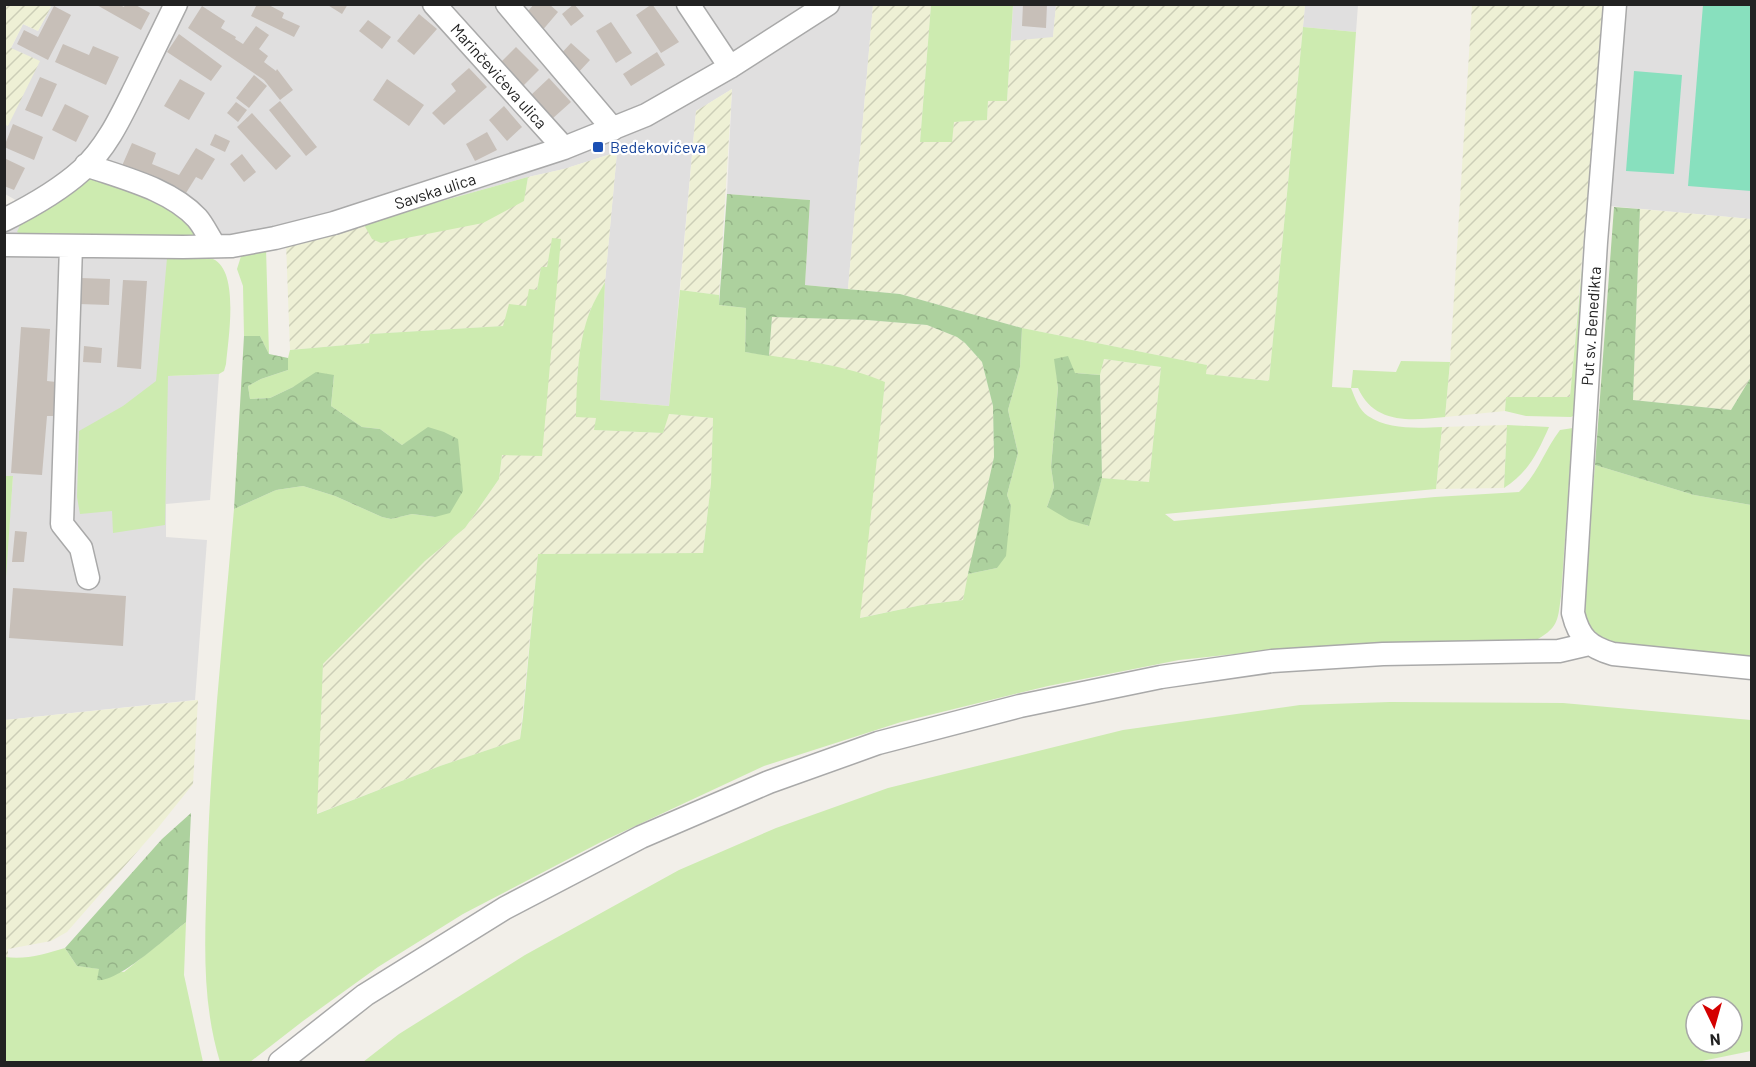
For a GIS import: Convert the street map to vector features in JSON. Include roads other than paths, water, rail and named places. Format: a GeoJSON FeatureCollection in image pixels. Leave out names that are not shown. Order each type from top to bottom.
{"type":"FeatureCollection","features":[{"type":"Feature","properties":{"kind":"street"},"geometry":{"type":"LineString","coordinates":[[4,220],[30,207],[62,186],[86,165],[108,138],[176,4]]}},
{"type":"Feature","properties":{"kind":"street","name":"Marinčevićeva ulica"},"geometry":{"type":"LineString","coordinates":[[434,4],[564,148]]}},
{"type":"Feature","properties":{"kind":"street"},"geometry":{"type":"LineString","coordinates":[[507,4],[613,129]]}},
{"type":"Feature","properties":{"kind":"street"},"geometry":{"type":"LineString","coordinates":[[688,4],[730,67]]}},
{"type":"Feature","properties":{"kind":"street","name":"Put sv. Benedikta"},"geometry":{"type":"LineString","coordinates":[[1589,644],[1577,628],[1572,603],[1596,242],[1615,4]]}},
{"type":"Feature","properties":{"kind":"street","name":"Savska ulica"},"geometry":{"type":"LineString","coordinates":[[4,244],[232,246],[334,223],[564,148],[646,115],[730,67],[814,8]]}},
{"type":"Feature","properties":{"kind":"street"},"geometry":{"type":"LineString","coordinates":[[86,165],[159,192],[178,202],[200,221],[215,246]]}},
{"type":"Feature","properties":{"kind":"street"},"geometry":{"type":"LineString","coordinates":[[71,246],[62,524],[81,548],[88,578]]}},
{"type":"Feature","properties":{"kind":"street"},"geometry":{"type":"LineString","coordinates":[[280,1062],[365,995],[505,908],[641,837],[769,782],[878,743],[1020,706],[1161,677],[1272,661],[1383,654],[1559,651],[1589,644],[1614,654],[1752,668]]}},
{"type":"Feature","properties":{"kind":"place","name":"Bedekovićeva"},"geometry":{"type":"Point","coordinates":[598,147]}}]}
